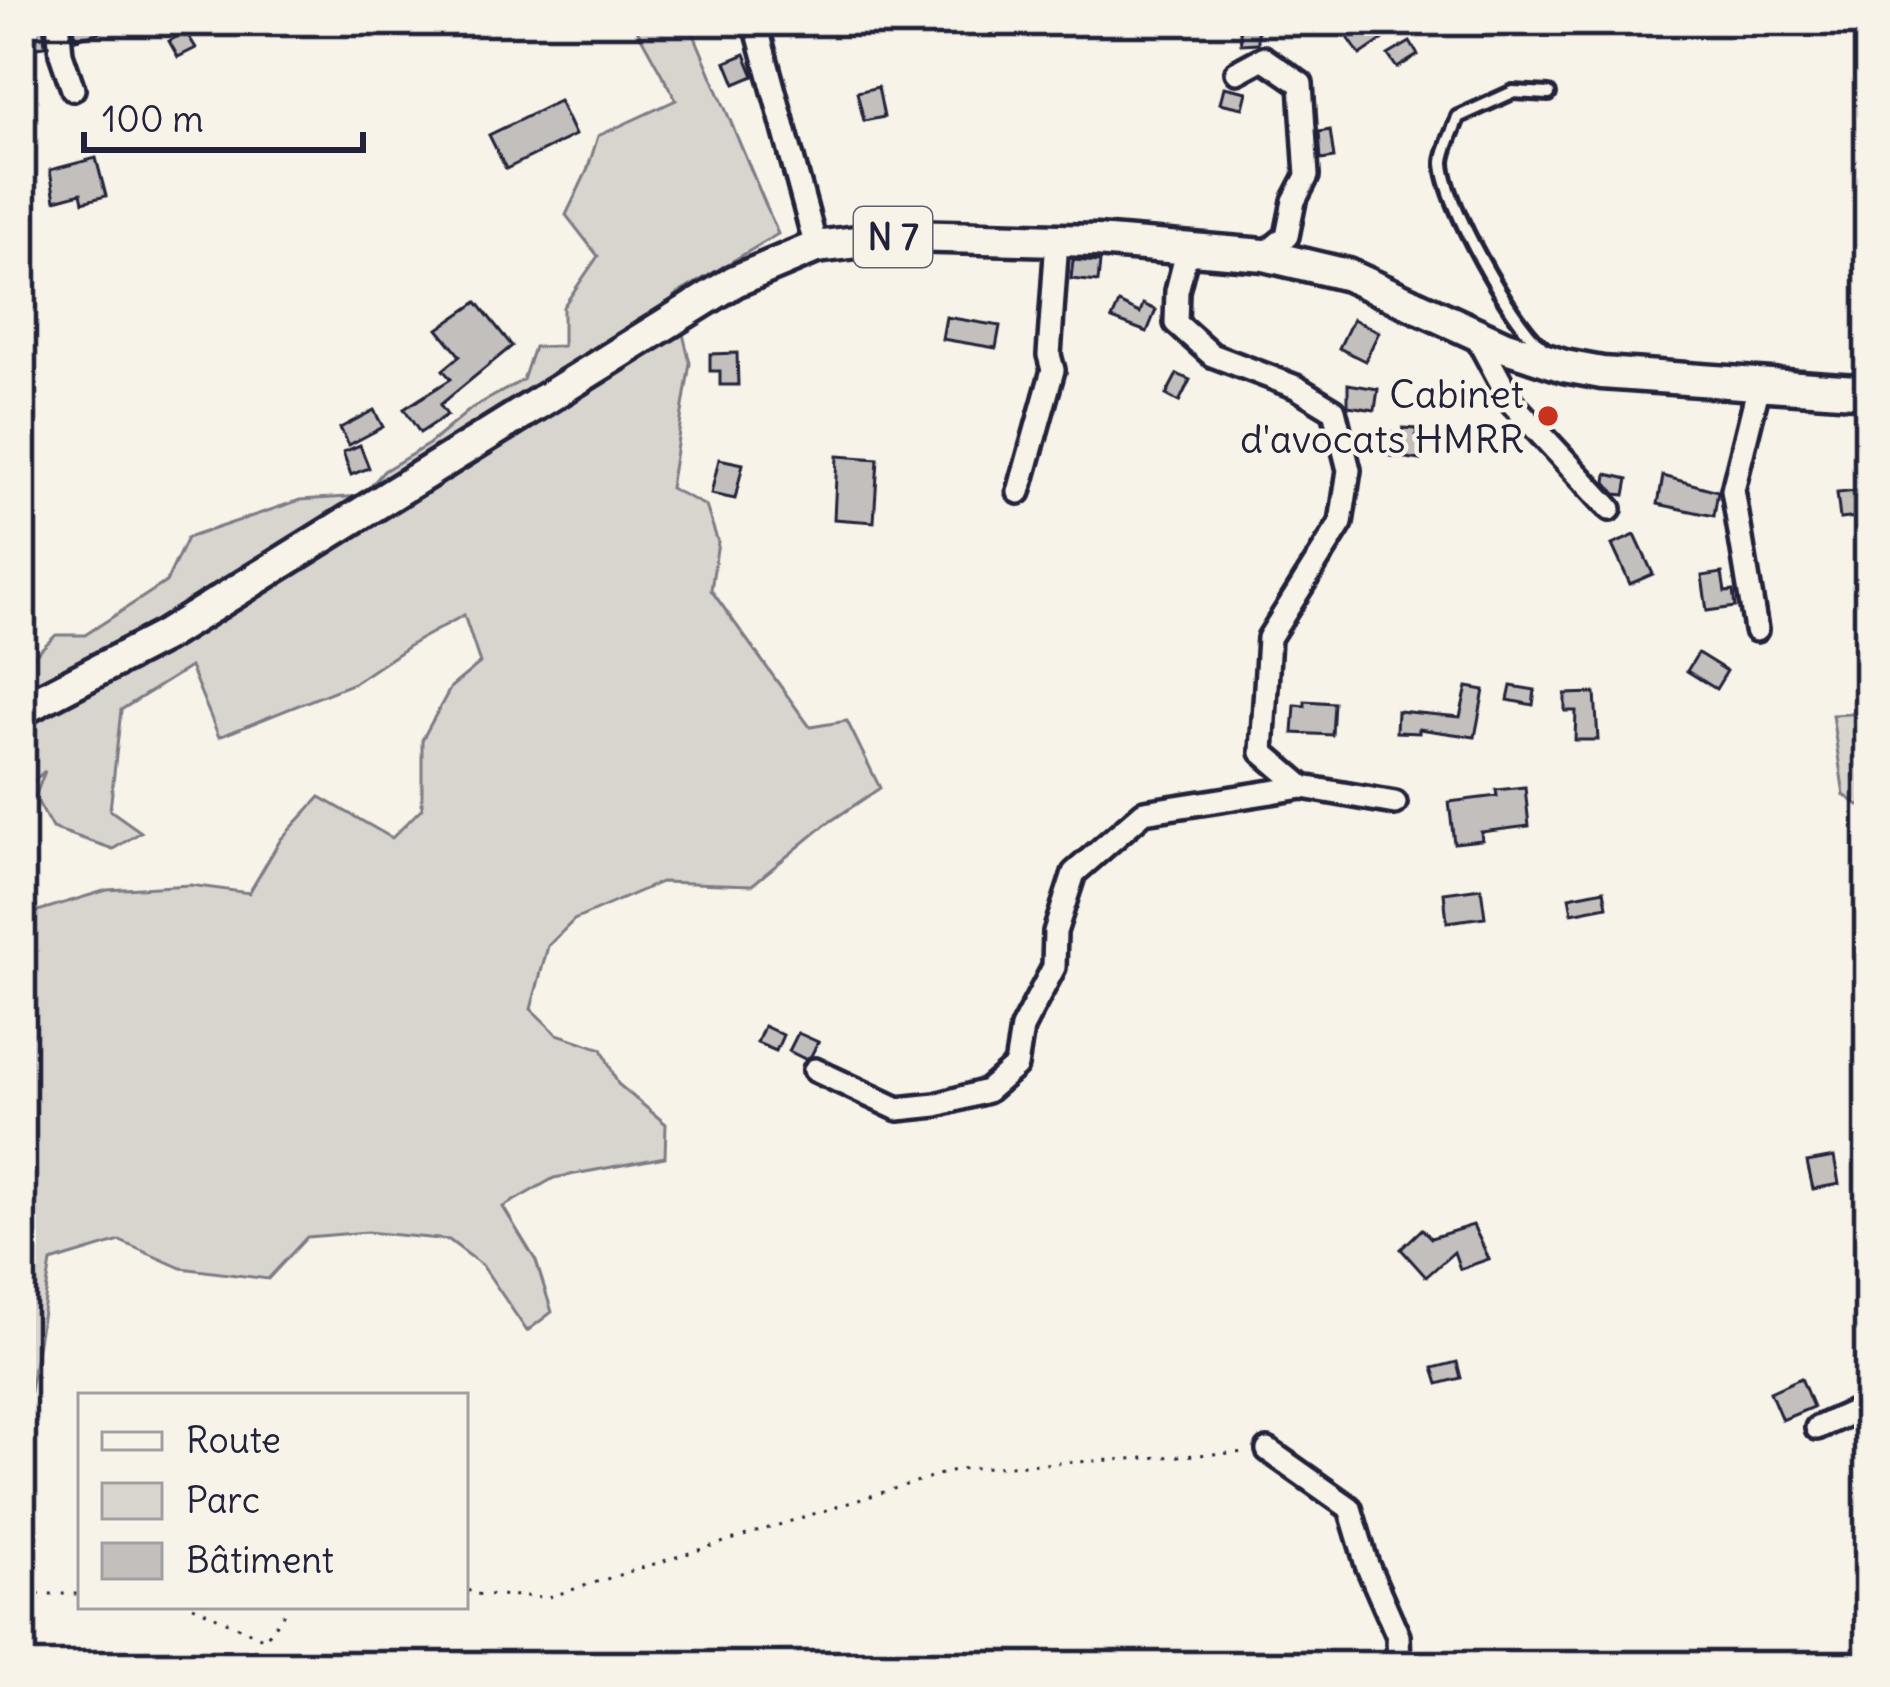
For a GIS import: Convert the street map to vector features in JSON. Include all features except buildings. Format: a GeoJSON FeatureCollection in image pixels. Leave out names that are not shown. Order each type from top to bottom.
{"type":"FeatureCollection","features":[{"type":"Feature","properties":{"kind":"main road","name":"N 7"},"geometry":{"type":"LineString","coordinates":[[21,710],[164,636],[735,281],[816,247],[906,236],[1057,240],[1264,255],[1348,275],[1475,334],[1564,366],[1602,373],[1869,392]]}},
{"type":"Feature","properties":{"kind":"street"},"geometry":{"type":"LineString","coordinates":[[58,21],[61,54],[73,89]]}},
{"type":"Feature","properties":{"kind":"street"},"geometry":{"type":"LineString","coordinates":[[755,21],[816,247]]}},
{"type":"Feature","properties":{"kind":"street"},"geometry":{"type":"LineString","coordinates":[[1238,72],[1263,58],[1301,84],[1306,176],[1294,201],[1287,236],[1264,255]]}},
{"type":"Feature","properties":{"kind":"street"},"geometry":{"type":"LineString","coordinates":[[1019,492],[1053,370],[1049,355],[1057,240]]}},
{"type":"Feature","properties":{"kind":"street"},"geometry":{"type":"LineString","coordinates":[[1188,248],[1177,291],[1176,323],[1212,355],[1296,387],[1334,410],[1349,470],[1341,523],[1268,638],[1262,752],[1303,787]]}},
{"type":"Feature","properties":{"kind":"street"},"geometry":{"type":"LineString","coordinates":[[1475,334],[1512,403],[1610,508]]}},
{"type":"Feature","properties":{"kind":"street"},"geometry":{"type":"LineString","coordinates":[[1756,630],[1733,490],[1759,385]]}},
{"type":"Feature","properties":{"kind":"street"},"geometry":{"type":"LineString","coordinates":[[815,1070],[898,1109],[936,1105],[987,1091],[1016,1066],[1022,1028],[1054,967],[1055,932],[1074,873],[1144,812],[1303,787],[1395,803]]}},
{"type":"Feature","properties":{"kind":"street"},"geometry":{"type":"LineString","coordinates":[[1817,1428],[1869,1406]]}},
{"type":"Feature","properties":{"kind":"street"},"geometry":{"type":"LineString","coordinates":[[1268,1450],[1350,1508],[1367,1565],[1398,1636],[1400,1666]]}},
{"type":"Feature","properties":{"kind":"lane"},"geometry":{"type":"LineString","coordinates":[[1549,94],[1513,92],[1458,117],[1443,161],[1464,228],[1523,331],[1564,366]]}},
{"type":"Feature","properties":{"kind":"path"},"geometry":{"type":"LineString","coordinates":[[468,1588],[470,1594],[549,1597],[957,1469],[1268,1450]]}},
{"type":"Feature","properties":{"kind":"path"},"geometry":{"type":"LineString","coordinates":[[21,1537],[37,1594],[78,1594]]}},
{"type":"Feature","properties":{"kind":"path"},"geometry":{"type":"LineString","coordinates":[[200,1609],[265,1639],[287,1609]]}},
{"type":"Feature","properties":{"kind":"path"},"geometry":{"type":"LineString","coordinates":[[1861,1666],[1869,1645]]}},
{"type":"Feature","properties":{"kind":"green space"},"geometry":{"type":"Polygon","coordinates":[[[639,21],[690,25],[778,234],[674,296],[690,363],[670,488],[706,506],[718,542],[711,590],[810,727],[847,721],[880,788],[825,825],[752,885],[661,882],[574,920],[548,946],[531,1009],[557,1034],[602,1049],[618,1084],[666,1124],[665,1157],[554,1178],[503,1207],[536,1261],[552,1312],[527,1331],[482,1265],[449,1240],[367,1232],[307,1237],[268,1279],[181,1268],[120,1241],[51,1262],[28,1404],[21,1409],[21,916],[107,890],[190,885],[249,893],[281,839],[320,797],[392,838],[422,808],[422,740],[451,687],[480,663],[464,615],[354,683],[219,737],[190,667],[121,710],[110,810],[141,832],[113,849],[52,828],[35,797],[45,771],[21,792],[21,668],[56,635],[85,635],[166,582],[187,538],[300,500],[362,496],[384,471],[429,444],[472,408],[523,380],[534,347],[563,346],[563,307],[598,256],[566,215],[598,136],[676,100],[635,26],[639,21]]]}},
{"type":"Feature","properties":{"kind":"green space"},"geometry":{"type":"Polygon","coordinates":[[[1869,713],[1869,812],[1844,795],[1832,715],[1869,713]]]}},
{"type":"Feature","properties":{"kind":"place","name":"Cabinet d'avocats HMRR"},"geometry":{"type":"Point","coordinates":[1548,416]}}]}
